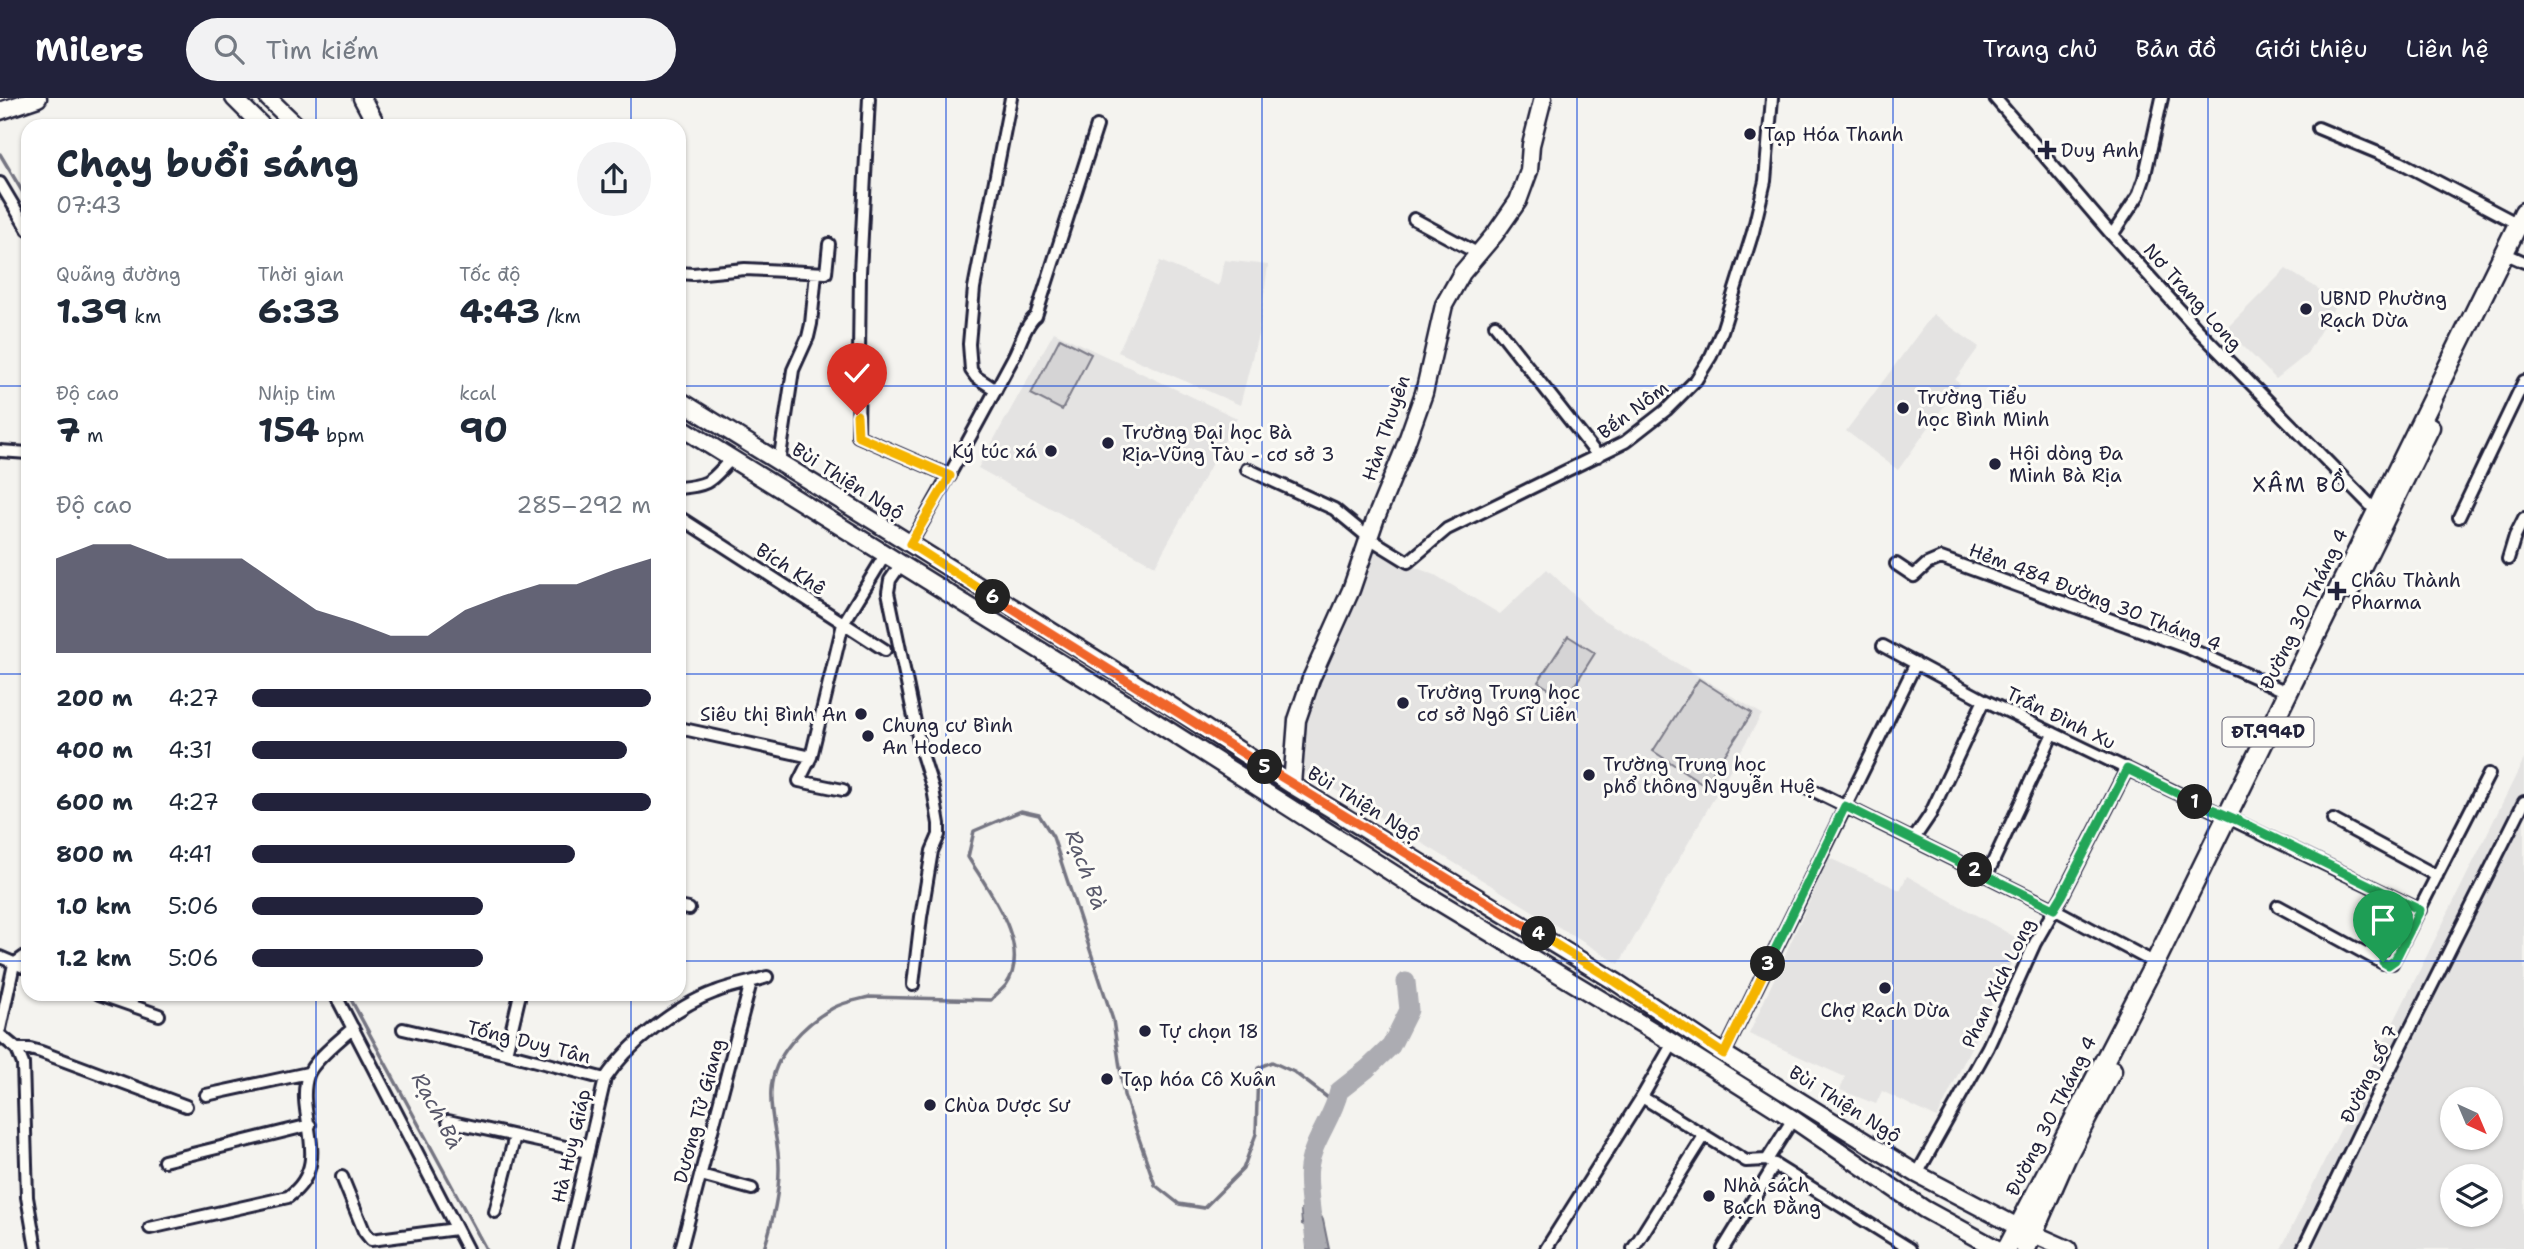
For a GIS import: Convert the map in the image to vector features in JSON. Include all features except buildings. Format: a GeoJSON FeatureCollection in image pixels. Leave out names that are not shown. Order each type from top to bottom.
{"type":"FeatureCollection","features":[{"type":"Feature","properties":{"kind":"main road"},"geometry":{"type":"LineString","coordinates":[[1,109],[38,98]]}},
{"type":"Feature","properties":{"kind":"main road"},"geometry":{"type":"LineString","coordinates":[[234,98],[255,119]]}},
{"type":"Feature","properties":{"kind":"main road"},"geometry":{"type":"LineString","coordinates":[[268,98],[290,119]]}},
{"type":"Feature","properties":{"kind":"main road"},"geometry":{"type":"LineString","coordinates":[[362,98],[373,119]]}},
{"type":"Feature","properties":{"kind":"main road","name":"Hàn Thuyên"},"geometry":{"type":"LineString","coordinates":[[1292,785],[1297,720],[1311,679],[1351,590],[1404,452],[1423,393],[1444,305],[1453,285],[1505,221],[1523,191],[1543,98]]}},
{"type":"Feature","properties":{"kind":"main road","name":"Đường 30 Tháng 4"},"geometry":{"type":"LineString","coordinates":[[2026,1237],[2155,963],[2231,818],[2381,513],[2514,257],[2522,224]]}},
{"type":"Feature","properties":{"kind":"main road","name":"Bùi Thiện Ngộ"},"geometry":{"type":"LineString","coordinates":[[686,404],[1292,785],[1616,982],[1724,1054],[1917,1174],[2026,1237],[2067,1249]]}},
{"type":"Feature","properties":{"kind":"main road","name":"Bùi Thiện Ngộ"},"geometry":{"type":"LineString","coordinates":[[686,430],[1486,931],[1673,1043],[1793,1119],[1924,1209],[1997,1249]]}},
{"type":"Feature","properties":{"kind":"main road","name":"Đường 30 Tháng 4"},"geometry":{"type":"LineString","coordinates":[[2007,1249],[2026,1237],[2170,958],[2287,692],[2372,533]]}},
{"type":"Feature","properties":{"kind":"main road"},"geometry":{"type":"LineString","coordinates":[[885,555],[902,540]]}},
{"type":"Feature","properties":{"kind":"main road"},"geometry":{"type":"LineString","coordinates":[[1235,773],[1247,755]]}},
{"type":"Feature","properties":{"kind":"main road"},"geometry":{"type":"LineString","coordinates":[[1486,931],[1499,910]]}},
{"type":"Feature","properties":{"kind":"main road"},"geometry":{"type":"LineString","coordinates":[[1793,1119],[1804,1102]]}},
{"type":"Feature","properties":{"kind":"street"},"geometry":{"type":"LineString","coordinates":[[869,98],[860,273],[858,436],[950,476]]}},
{"type":"Feature","properties":{"kind":"street"},"geometry":{"type":"LineString","coordinates":[[996,390],[976,377],[971,370],[969,344],[974,288],[1011,98]]}},
{"type":"Feature","properties":{"kind":"street","name":"Bến Nôm"},"geometry":{"type":"LineString","coordinates":[[1369,538],[1408,562],[1447,529],[1625,442],[1667,411],[1696,380],[1711,356],[1732,302],[1759,207],[1765,181],[1772,98]]}},
{"type":"Feature","properties":{"kind":"street","name":"Nơ Trang Long"},"geometry":{"type":"LineString","coordinates":[[1995,98],[2112,235],[2230,365],[2381,513]]}},
{"type":"Feature","properties":{"kind":"street"},"geometry":{"type":"LineString","coordinates":[[2112,235],[2138,196],[2162,98]]}},
{"type":"Feature","properties":{"kind":"street"},"geometry":{"type":"LineString","coordinates":[[902,540],[950,476],[1042,300],[1097,126]]}},
{"type":"Feature","properties":{"kind":"street"},"geometry":{"type":"LineString","coordinates":[[2318,128],[2400,162],[2522,224]]}},
{"type":"Feature","properties":{"kind":"street"},"geometry":{"type":"LineString","coordinates":[[0,183],[21,218]]}},
{"type":"Feature","properties":{"kind":"street"},"geometry":{"type":"LineString","coordinates":[[1414,219],[1478,253]]}},
{"type":"Feature","properties":{"kind":"street"},"geometry":{"type":"LineString","coordinates":[[686,273],[746,269],[825,273],[829,244]]}},
{"type":"Feature","properties":{"kind":"street"},"geometry":{"type":"LineString","coordinates":[[779,463],[793,370],[811,324],[816,273]]}},
{"type":"Feature","properties":{"kind":"street"},"geometry":{"type":"LineString","coordinates":[[1495,325],[1598,456]]}},
{"type":"Feature","properties":{"kind":"street"},"geometry":{"type":"LineString","coordinates":[[2459,517],[2524,381]]}},
{"type":"Feature","properties":{"kind":"street"},"geometry":{"type":"LineString","coordinates":[[0,450],[21,452]]}},
{"type":"Feature","properties":{"kind":"street"},"geometry":{"type":"LineString","coordinates":[[686,489],[707,484],[732,458]]}},
{"type":"Feature","properties":{"kind":"street"},"geometry":{"type":"LineString","coordinates":[[1247,470],[1334,509],[1369,538]]}},
{"type":"Feature","properties":{"kind":"street"},"geometry":{"type":"LineString","coordinates":[[2508,559],[2524,518]]}},
{"type":"Feature","properties":{"kind":"street","name":"Bích Khê"},"geometry":{"type":"LineString","coordinates":[[686,522],[885,650]]}},
{"type":"Feature","properties":{"kind":"street"},"geometry":{"type":"LineString","coordinates":[[843,790],[799,781],[811,757],[844,624],[885,555]]}},
{"type":"Feature","properties":{"kind":"street","name":"Hẻm 484 Đường 30 Tháng 4"},"geometry":{"type":"LineString","coordinates":[[1896,564],[1914,576],[1920,574],[1927,564],[1941,558],[2186,647],[2287,692]]}},
{"type":"Feature","properties":{"kind":"street"},"geometry":{"type":"LineString","coordinates":[[901,564],[890,580],[888,592],[939,824],[939,835],[932,851],[923,904],[913,985]]}},
{"type":"Feature","properties":{"kind":"street","name":"Trần Đình Xu"},"geometry":{"type":"LineString","coordinates":[[1883,646],[1984,700],[2420,910]]}},
{"type":"Feature","properties":{"kind":"street"},"geometry":{"type":"LineString","coordinates":[[1724,1054],[1916,663]]}},
{"type":"Feature","properties":{"kind":"street"},"geometry":{"type":"LineString","coordinates":[[1913,840],[1930,815],[1984,700]]}},
{"type":"Feature","properties":{"kind":"street"},"geometry":{"type":"LineString","coordinates":[[686,730],[811,757]]}},
{"type":"Feature","properties":{"kind":"street"},"geometry":{"type":"LineString","coordinates":[[1987,876],[2053,733]]}},
{"type":"Feature","properties":{"kind":"street","name":"Phan Xích Long"},"geometry":{"type":"LineString","coordinates":[[1917,1174],[1988,1047],[2035,943],[2127,769]]}},
{"type":"Feature","properties":{"kind":"street"},"geometry":{"type":"LineString","coordinates":[[2278,906],[2388,965],[2395,960],[2489,774]]}},
{"type":"Feature","properties":{"kind":"street"},"geometry":{"type":"LineString","coordinates":[[1808,788],[2054,909],[2155,963]]}},
{"type":"Feature","properties":{"kind":"street","name":"Đường số 7"},"geometry":{"type":"LineString","coordinates":[[2303,1249],[2524,802]]}},
{"type":"Feature","properties":{"kind":"street"},"geometry":{"type":"LineString","coordinates":[[2333,820],[2437,876]]}},
{"type":"Feature","properties":{"kind":"street"},"geometry":{"type":"LineString","coordinates":[[0,957],[21,966]]}},
{"type":"Feature","properties":{"kind":"street"},"geometry":{"type":"LineString","coordinates":[[0,1029],[14,964],[21,959]]}},
{"type":"Feature","properties":{"kind":"street","name":"Hà Huy Giáp"},"geometry":{"type":"LineString","coordinates":[[565,1249],[605,1079],[617,1060],[669,1017],[712,992],[767,977]]}},
{"type":"Feature","properties":{"kind":"street","name":"Dương Tử Giang"},"geometry":{"type":"LineString","coordinates":[[681,1249],[751,982]]}},
{"type":"Feature","properties":{"kind":"street"},"geometry":{"type":"LineString","coordinates":[[119,1001],[159,1015]]}},
{"type":"Feature","properties":{"kind":"street"},"geometry":{"type":"LineString","coordinates":[[339,1001],[467,1249]]}},
{"type":"Feature","properties":{"kind":"street"},"geometry":{"type":"LineString","coordinates":[[506,1053],[518,1001]]}},
{"type":"Feature","properties":{"kind":"street"},"geometry":{"type":"LineString","coordinates":[[205,1095],[308,1073],[353,1028]]}},
{"type":"Feature","properties":{"kind":"street","name":"Tống Duy Tân"},"geometry":{"type":"LineString","coordinates":[[403,1029],[605,1079]]}},
{"type":"Feature","properties":{"kind":"street"},"geometry":{"type":"LineString","coordinates":[[0,1035],[17,1049],[23,1064],[27,1197],[36,1249]]}},
{"type":"Feature","properties":{"kind":"street"},"geometry":{"type":"LineString","coordinates":[[1546,1249],[1673,1043]]}},
{"type":"Feature","properties":{"kind":"street"},"geometry":{"type":"LineString","coordinates":[[17,1049],[41,1052],[186,1105]]}},
{"type":"Feature","properties":{"kind":"street"},"geometry":{"type":"LineString","coordinates":[[150,1228],[288,1197],[296,1191],[303,1182],[312,1149],[305,1091],[308,1073]]}},
{"type":"Feature","properties":{"kind":"street"},"geometry":{"type":"LineString","coordinates":[[1642,1097],[1746,1161],[1771,1162],[1910,1249]]}},
{"type":"Feature","properties":{"kind":"street"},"geometry":{"type":"LineString","coordinates":[[1725,1248],[1793,1119]]}},
{"type":"Feature","properties":{"kind":"street"},"geometry":{"type":"LineString","coordinates":[[448,1121],[588,1152]]}},
{"type":"Feature","properties":{"kind":"street"},"geometry":{"type":"LineString","coordinates":[[164,1161],[310,1125]]}},
{"type":"Feature","properties":{"kind":"street"},"geometry":{"type":"LineString","coordinates":[[495,1212],[515,1136]]}},
{"type":"Feature","properties":{"kind":"street"},"geometry":{"type":"LineString","coordinates":[[1633,1249],[1704,1136]]}},
{"type":"Feature","properties":{"kind":"street"},"geometry":{"type":"LineString","coordinates":[[701,1175],[752,1189]]}},
{"type":"Feature","properties":{"kind":"street"},"geometry":{"type":"LineString","coordinates":[[342,1177],[364,1231],[372,1240],[456,1229]]}},
{"type":"Feature","properties":{"kind":"shaded area"},"geometry":{"type":"Polygon","coordinates":[[[1224,260],[1268,265],[1259,331],[1240,405],[1118,352],[1160,261],[1219,286],[1224,260]]]}},
{"type":"Feature","properties":{"kind":"shaded area"},"geometry":{"type":"Polygon","coordinates":[[[2286,269],[2338,301],[2306,355],[2276,379],[2226,329],[2286,269]]]}},
{"type":"Feature","properties":{"kind":"shaded area","name":"Trường Tiểu học Bình Minh"},"geometry":{"type":"Polygon","coordinates":[[[1933,314],[1979,347],[1955,380],[1960,384],[1898,470],[1846,431],[1933,314]]]}},
{"type":"Feature","properties":{"kind":"shaded area","name":"Trường Đại học Bà Rịa-Vũng Tàu - cơ sở 3"},"geometry":{"type":"Polygon","coordinates":[[[1054,332],[1237,418],[1155,566],[978,468],[1054,332]]]}},
{"type":"Feature","properties":{"kind":"shaded area"},"geometry":{"type":"Polygon","coordinates":[[[1060,338],[1091,354],[1062,410],[1031,394],[1060,338]]]}},
{"type":"Feature","properties":{"kind":"shaded area","name":"Trường Trung học phổ thông Nguyễn Huệ"},"geometry":{"type":"Polygon","coordinates":[[[1373,547],[1435,575],[1500,614],[1547,569],[1593,613],[1762,714],[1619,964],[1298,767],[1301,727],[1316,682],[1373,547]]]}},
{"type":"Feature","properties":{"kind":"shaded area"},"geometry":{"type":"Polygon","coordinates":[[[1568,636],[1595,653],[1566,699],[1538,682],[1568,636]]]}},
{"type":"Feature","properties":{"kind":"shaded area"},"geometry":{"type":"Polygon","coordinates":[[[1699,679],[1752,713],[1705,785],[1653,751],[1699,679]]]}},
{"type":"Feature","properties":{"kind":"shaded area"},"geometry":{"type":"Polygon","coordinates":[[[2524,759],[2524,1249],[2281,1249],[2524,759]]]}},
{"type":"Feature","properties":{"kind":"shaded area","name":"Chợ Rạch Dừa"},"geometry":{"type":"Polygon","coordinates":[[[1829,858],[1900,890],[1907,876],[2022,941],[1937,1118],[1882,1091],[1876,1104],[1840,1090],[1845,1077],[1749,1034],[1829,858]]]}},
{"type":"Feature","properties":{"kind":"shaded area"},"geometry":{"type":"Polygon","coordinates":[[[1317,1208],[1323,1220],[1329,1249],[1307,1249],[1306,1226],[1302,1224],[1301,1210],[1317,1208]]]}},
{"type":"Feature","properties":{"kind":"waterway","name":"Rạch Bà"},"geometry":{"type":"LineString","coordinates":[[0,154],[21,189]]}},
{"type":"Feature","properties":{"kind":"waterway","name":"Rạch Bà"},"geometry":{"type":"LineString","coordinates":[[764,1249],[775,1210],[779,1180],[771,1090],[777,1065],[784,1053],[811,1023],[833,1008],[846,1003],[869,997],[991,1000],[1006,985],[1013,970],[1011,936],[996,902],[968,857],[974,831],[1021,811],[1039,815],[1053,837],[1113,1020],[1124,1095],[1155,1185],[1179,1204],[1204,1208],[1243,1169],[1256,1134],[1258,1068],[1272,1062],[1294,1072],[1336,1104]]}},
{"type":"Feature","properties":{"kind":"waterway","name":"Rạch Bà"},"geometry":{"type":"LineString","coordinates":[[1316,1249],[1309,1185],[1311,1157],[1339,1091],[1391,1046],[1409,1010],[1406,982]]}},
{"type":"Feature","properties":{"kind":"waterway","name":"Rạch Bà"},"geometry":{"type":"LineString","coordinates":[[352,1001],[486,1249]]}},
{"type":"Feature","properties":{"kind":"place","name":"Tạp Hóa Thanh"},"geometry":{"type":"Point","coordinates":[1750,134]}},
{"type":"Feature","properties":{"kind":"place","name":"Duy Anh"},"geometry":{"type":"Point","coordinates":[2047,150]}},
{"type":"Feature","properties":{"kind":"place","name":"UBND Phường Rạch Dừa"},"geometry":{"type":"Point","coordinates":[2306,309]}},
{"type":"Feature","properties":{"kind":"place","name":"Trường Tiểu học Bình Minh"},"geometry":{"type":"Point","coordinates":[1903,408]}},
{"type":"Feature","properties":{"kind":"place","name":"Trường Đại học Bà Rịa-Vũng Tàu - cơ sở 3"},"geometry":{"type":"Point","coordinates":[1108,443]}},
{"type":"Feature","properties":{"kind":"place","name":"Ký túc xá"},"geometry":{"type":"Point","coordinates":[1051,451]}},
{"type":"Feature","properties":{"kind":"place","name":"Hội dòng Đa Minh Bà Rịa"},"geometry":{"type":"Point","coordinates":[1995,464]}},
{"type":"Feature","properties":{"kind":"place","name":"Châu Thành Pharma"},"geometry":{"type":"Point","coordinates":[2337,591]}},
{"type":"Feature","properties":{"kind":"place","name":"Trường Trung học cơ sở Ngô Sĩ Liên"},"geometry":{"type":"Point","coordinates":[1403,703]}},
{"type":"Feature","properties":{"kind":"place","name":"Siêu thị Bình An"},"geometry":{"type":"Point","coordinates":[861,714]}},
{"type":"Feature","properties":{"kind":"place","name":"Chung cư Bình An Hodeco"},"geometry":{"type":"Point","coordinates":[868,736]}},
{"type":"Feature","properties":{"kind":"place","name":"Trường Trung học phổ thông Nguyễn Huệ"},"geometry":{"type":"Point","coordinates":[1589,775]}},
{"type":"Feature","properties":{"kind":"place","name":"Chợ Rạch Dừa"},"geometry":{"type":"Point","coordinates":[1885,988]}},
{"type":"Feature","properties":{"kind":"place","name":"Tự chọn 18"},"geometry":{"type":"Point","coordinates":[1145,1031]}},
{"type":"Feature","properties":{"kind":"place","name":"Tạp hóa Cô Xuân"},"geometry":{"type":"Point","coordinates":[1107,1079]}},
{"type":"Feature","properties":{"kind":"place","name":"Chùa Dược Sư"},"geometry":{"type":"Point","coordinates":[930,1105]}},
{"type":"Feature","properties":{"kind":"place","name":"Nhà sách Bạch Đằng"},"geometry":{"type":"Point","coordinates":[1709,1196]}},
{"type":"Feature","properties":{"kind":"district","name":"XÂM BỒ"},"geometry":{"type":"Point","coordinates":[2300,485]}},
{"type":"Feature","properties":{"kind":"route"},"geometry":{"type":"LineString","coordinates":[[857,415],[858,436],[950,476],[910,544],[1165,702],[1292,785],[1616,982],[1724,1054],[1845,806],[2054,909],[2127,769],[2420,910],[2395,960],[2388,965],[2383,962]]}}]}
